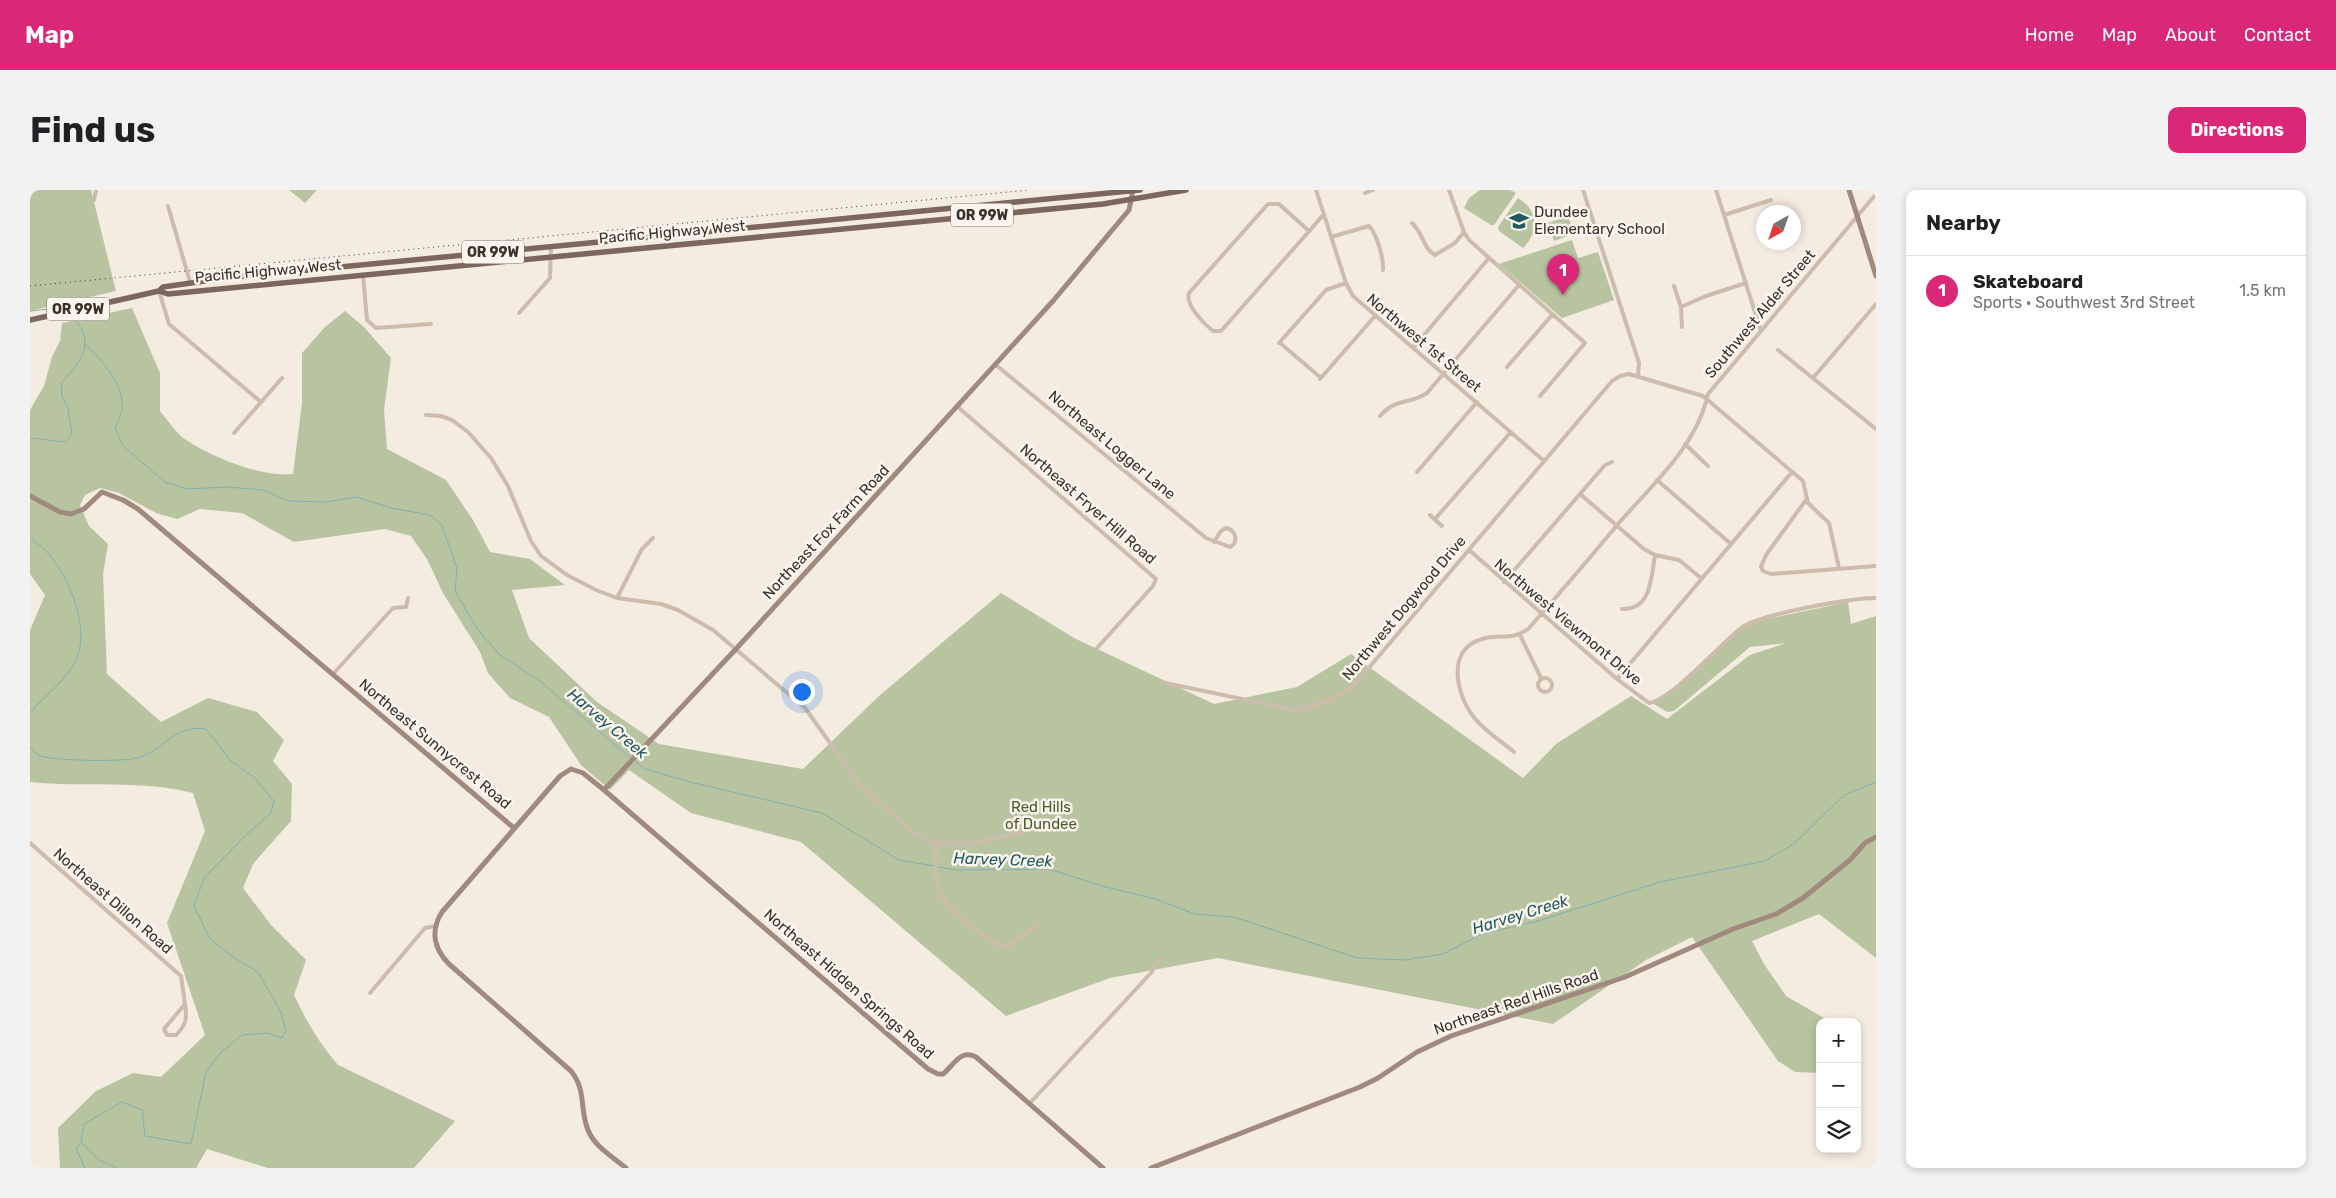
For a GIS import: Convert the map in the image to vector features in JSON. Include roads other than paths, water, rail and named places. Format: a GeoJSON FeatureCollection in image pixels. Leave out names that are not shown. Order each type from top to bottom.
{"type":"FeatureCollection","features":[{"type":"Feature","properties":{"kind":"main road","name":"Pacific Highway West"},"geometry":{"type":"LineString","coordinates":[[30,320],[159,291],[164,287],[190,282],[1135,190]]}},
{"type":"Feature","properties":{"kind":"main road","name":"Pacific Highway West"},"geometry":{"type":"LineString","coordinates":[[159,291],[168,294],[1132,200],[1186,190]]}},
{"type":"Feature","properties":{"kind":"street"},"geometry":{"type":"LineString","coordinates":[[94,200],[96,190]]}},
{"type":"Feature","properties":{"kind":"street","name":"Northeast Fox Farm Road"},"geometry":{"type":"LineString","coordinates":[[604,790],[996,366],[1097,250],[1129,210],[1135,190]]}},
{"type":"Feature","properties":{"kind":"street","name":"Northwest 1st Street"},"geometry":{"type":"LineString","coordinates":[[1316,190],[1346,283],[1353,296],[1544,461]]}},
{"type":"Feature","properties":{"kind":"street"},"geometry":{"type":"LineString","coordinates":[[1365,193],[1373,190]]}},
{"type":"Feature","properties":{"kind":"street"},"geometry":{"type":"LineString","coordinates":[[1450,190],[1464,232],[1473,244],[1584,343],[1540,396]]}},
{"type":"Feature","properties":{"kind":"street"},"geometry":{"type":"LineString","coordinates":[[1583,190],[1639,363],[1638,376],[1695,392],[1707,399],[1805,485],[1806,500],[1766,555],[1761,567],[1766,574],[1876,566]]}},
{"type":"Feature","properties":{"kind":"street"},"geometry":{"type":"LineString","coordinates":[[1716,190],[1761,331]]}},
{"type":"Feature","properties":{"kind":"street"},"geometry":{"type":"LineString","coordinates":[[1849,190],[1876,276]]}},
{"type":"Feature","properties":{"kind":"street","name":"Southwest Alder Street"},"geometry":{"type":"LineString","coordinates":[[1520,635],[1530,628],[1542,615],[1657,480],[1685,444],[1700,417],[1708,394],[1876,194]]}},
{"type":"Feature","properties":{"kind":"street"},"geometry":{"type":"LineString","coordinates":[[1724,215],[1771,200]]}},
{"type":"Feature","properties":{"kind":"street"},"geometry":{"type":"LineString","coordinates":[[1309,231],[1279,204],[1268,204],[1189,293],[1188,298],[1208,327],[1213,331],[1221,331],[1324,214]]}},
{"type":"Feature","properties":{"kind":"street"},"geometry":{"type":"LineString","coordinates":[[168,206],[190,282]]}},
{"type":"Feature","properties":{"kind":"street"},"geometry":{"type":"LineString","coordinates":[[1412,223],[1422,233],[1428,250],[1435,255],[1455,243],[1464,232]]}},
{"type":"Feature","properties":{"kind":"street"},"geometry":{"type":"LineString","coordinates":[[1331,237],[1369,226],[1373,231],[1383,263],[1382,270]]}},
{"type":"Feature","properties":{"kind":"street"},"geometry":{"type":"LineString","coordinates":[[519,313],[550,278],[550,246]]}},
{"type":"Feature","properties":{"kind":"street"},"geometry":{"type":"LineString","coordinates":[[1413,348],[1489,258]]}},
{"type":"Feature","properties":{"kind":"street"},"geometry":{"type":"LineString","coordinates":[[363,275],[367,320],[370,325],[376,328],[431,324]]}},
{"type":"Feature","properties":{"kind":"street"},"geometry":{"type":"LineString","coordinates":[[1346,283],[1326,290],[1280,343],[1320,378],[1375,316]]}},
{"type":"Feature","properties":{"kind":"street"},"geometry":{"type":"LineString","coordinates":[[1681,307],[1706,296],[1746,283]]}},
{"type":"Feature","properties":{"kind":"street"},"geometry":{"type":"LineString","coordinates":[[1380,416],[1392,405],[1412,400],[1428,393],[1519,285]]}},
{"type":"Feature","properties":{"kind":"street"},"geometry":{"type":"LineString","coordinates":[[1674,286],[1681,307],[1682,327]]}},
{"type":"Feature","properties":{"kind":"street"},"geometry":{"type":"LineString","coordinates":[[159,291],[169,324],[262,402]]}},
{"type":"Feature","properties":{"kind":"street"},"geometry":{"type":"LineString","coordinates":[[1813,378],[1876,304]]}},
{"type":"Feature","properties":{"kind":"street"},"geometry":{"type":"LineString","coordinates":[[1507,367],[1552,315]]}},
{"type":"Feature","properties":{"kind":"street"},"geometry":{"type":"LineString","coordinates":[[1778,350],[1876,429]]}},
{"type":"Feature","properties":{"kind":"street","name":"Northeast Logger Lane"},"geometry":{"type":"LineString","coordinates":[[996,366],[1197,531],[1214,542]]}},
{"type":"Feature","properties":{"kind":"street","name":"Northwest Dogwood Drive"},"geometry":{"type":"LineString","coordinates":[[1161,682],[1295,710],[1340,695],[1356,684],[1612,381],[1620,376],[1629,374],[1638,376]]}},
{"type":"Feature","properties":{"kind":"street"},"geometry":{"type":"LineString","coordinates":[[234,433],[282,378]]}},
{"type":"Feature","properties":{"kind":"street"},"geometry":{"type":"LineString","coordinates":[[1417,472],[1477,402]]}},
{"type":"Feature","properties":{"kind":"street","name":"Northeast Fryer Hill Road"},"geometry":{"type":"LineString","coordinates":[[958,407],[1156,578],[1153,586],[1097,648]]}},
{"type":"Feature","properties":{"kind":"street"},"geometry":{"type":"LineString","coordinates":[[426,415],[441,416],[452,420],[468,432],[491,458],[508,486],[531,541],[541,556],[584,585],[617,598],[661,604],[691,615],[713,630],[804,708],[855,778],[870,795],[913,832],[936,843],[979,842],[1046,827]]}},
{"type":"Feature","properties":{"kind":"street"},"geometry":{"type":"LineString","coordinates":[[1435,519],[1510,432]]}},
{"type":"Feature","properties":{"kind":"street"},"geometry":{"type":"LineString","coordinates":[[1685,444],[1708,466]]}},
{"type":"Feature","properties":{"kind":"street"},"geometry":{"type":"LineString","coordinates":[[1504,582],[1605,465],[1612,462]]}},
{"type":"Feature","properties":{"kind":"street"},"geometry":{"type":"LineString","coordinates":[[1617,679],[1792,472]]}},
{"type":"Feature","properties":{"kind":"street"},"geometry":{"type":"LineString","coordinates":[[1657,480],[1731,544]]}},
{"type":"Feature","properties":{"kind":"street","name":"Northeast Sunnycrest Road"},"geometry":{"type":"LineString","coordinates":[[30,496],[60,512],[71,514],[84,509],[102,492],[123,500],[153,521],[514,828],[442,912],[435,926]]}},
{"type":"Feature","properties":{"kind":"street"},"geometry":{"type":"LineString","coordinates":[[1580,494],[1644,549],[1655,555],[1679,560],[1701,578]]}},
{"type":"Feature","properties":{"kind":"street"},"geometry":{"type":"LineString","coordinates":[[1806,500],[1829,523],[1839,568]]}},
{"type":"Feature","properties":{"kind":"street"},"geometry":{"type":"LineString","coordinates":[[1430,514],[1442,526]]}},
{"type":"Feature","properties":{"kind":"street"},"geometry":{"type":"LineString","coordinates":[[1226,528],[1233,530],[1236,538],[1230,547],[1214,542],[1220,531],[1226,528]]}},
{"type":"Feature","properties":{"kind":"street"},"geometry":{"type":"LineString","coordinates":[[617,598],[642,549],[653,538]]}},
{"type":"Feature","properties":{"kind":"street","name":"Northwest Viewmont Drive"},"geometry":{"type":"LineString","coordinates":[[1469,550],[1542,615],[1644,701],[1654,702],[1668,693],[1748,624],[1854,599],[1876,598]]}},
{"type":"Feature","properties":{"kind":"street"},"geometry":{"type":"LineString","coordinates":[[1622,609],[1637,607],[1646,598],[1655,555]]}},
{"type":"Feature","properties":{"kind":"street"},"geometry":{"type":"LineString","coordinates":[[333,674],[393,608],[406,606],[408,598]]}},
{"type":"Feature","properties":{"kind":"street"},"geometry":{"type":"LineString","coordinates":[[1514,752],[1474,717],[1457,682],[1460,658],[1474,642],[1490,637],[1520,635],[1541,678]]}},
{"type":"Feature","properties":{"kind":"street"},"geometry":{"type":"LineString","coordinates":[[514,828],[560,776],[568,770],[577,770],[583,773],[604,790]]}},
{"type":"Feature","properties":{"kind":"street","name":"Northeast Hidden Springs Road"},"geometry":{"type":"LineString","coordinates":[[604,790],[928,1069],[938,1074],[943,1074],[959,1058],[966,1054],[972,1055],[1103,1168]]}},
{"type":"Feature","properties":{"kind":"street","name":"Northeast Red Hills Road"},"geometry":{"type":"LineString","coordinates":[[1151,1168],[1360,1087],[1378,1078],[1416,1052],[1451,1036],[1625,977],[1733,929],[1765,919],[1803,898],[1850,860],[1865,843],[1876,837]]}},
{"type":"Feature","properties":{"kind":"street","name":"Northeast Dillon Road"},"geometry":{"type":"LineString","coordinates":[[30,843],[181,976],[185,1004]]}},
{"type":"Feature","properties":{"kind":"street"},"geometry":{"type":"LineString","coordinates":[[936,843],[937,885],[942,898],[979,932],[1000,946],[1009,945],[1040,922]]}},
{"type":"Feature","properties":{"kind":"street"},"geometry":{"type":"LineString","coordinates":[[370,993],[425,928],[435,926],[436,947],[449,964],[571,1071],[582,1091],[585,1120],[591,1136],[626,1168]]}},
{"type":"Feature","properties":{"kind":"street"},"geometry":{"type":"LineString","coordinates":[[1029,1104],[1151,973],[1160,958]]}},
{"type":"Feature","properties":{"kind":"street"},"geometry":{"type":"LineString","coordinates":[[185,1004],[187,1019],[185,1026],[176,1035],[166,1035],[164,1029],[185,1004]]}},
{"type":"Feature","properties":{"kind":"waterway"},"geometry":{"type":"LineString","coordinates":[[30,311],[59,308],[63,310]]}},
{"type":"Feature","properties":{"kind":"waterway"},"geometry":{"type":"LineString","coordinates":[[30,438],[65,442],[72,435],[68,408],[62,396],[61,383],[81,358],[85,341],[78,323],[69,314]]}},
{"type":"Feature","properties":{"kind":"waterway","name":"Harvey Creek"},"geometry":{"type":"LineString","coordinates":[[85,344],[105,365],[120,391],[122,410],[115,428],[123,446],[165,482],[187,489],[227,487],[263,490],[288,501],[326,502],[356,497],[391,508],[430,515],[442,525],[457,569],[455,591],[478,630],[498,653],[542,683],[632,759]]}},
{"type":"Feature","properties":{"kind":"waterway"},"geometry":{"type":"LineString","coordinates":[[30,538],[53,559],[62,573],[77,607],[81,640],[78,655],[69,672],[30,713]]}},
{"type":"Feature","properties":{"kind":"waterway"},"geometry":{"type":"LineString","coordinates":[[30,746],[38,755],[56,759],[129,759],[147,755],[185,730],[206,729],[231,761],[254,777],[274,801],[271,813],[244,837],[204,878],[194,906],[210,939],[230,955],[258,972],[281,1012],[286,1031],[282,1038],[267,1033],[242,1035],[221,1052],[206,1072],[191,1144],[145,1136],[142,1110],[122,1102],[84,1124],[81,1142],[99,1160],[117,1168]]}},
{"type":"Feature","properties":{"kind":"waterway","name":"Harvey Creek"},"geometry":{"type":"LineString","coordinates":[[635,761],[645,769],[690,782],[822,813],[899,860],[934,866]]}},
{"type":"Feature","properties":{"kind":"waterway","name":"Harvey Creek"},"geometry":{"type":"LineString","coordinates":[[938,867],[956,870],[1049,869],[1102,886],[1155,899],[1195,914],[1234,917],[1357,958],[1405,960],[1443,954],[1482,934],[1538,921],[1660,882],[1765,861],[1795,843],[1844,795],[1876,782]]}},
{"type":"Feature","properties":{"kind":"waterway"},"geometry":{"type":"LineString","coordinates":[[81,1143],[76,1149],[85,1168]]}},
{"type":"Feature","properties":{"kind":"railway"},"geometry":{"type":"LineString","coordinates":[[30,286],[1029,190]]}},
{"type":"Feature","properties":{"kind":"place","name":"Dundee Elementary School"},"geometry":{"type":"Point","coordinates":[1519,221]}},
{"type":"Feature","properties":{"kind":"place","name":"Skateboard"},"geometry":{"type":"Point","coordinates":[1563,295]}},
{"type":"Feature","properties":{"kind":"park label","name":"Red Hills of Dundee"},"geometry":{"type":"Point","coordinates":[1041,816]}}]}
